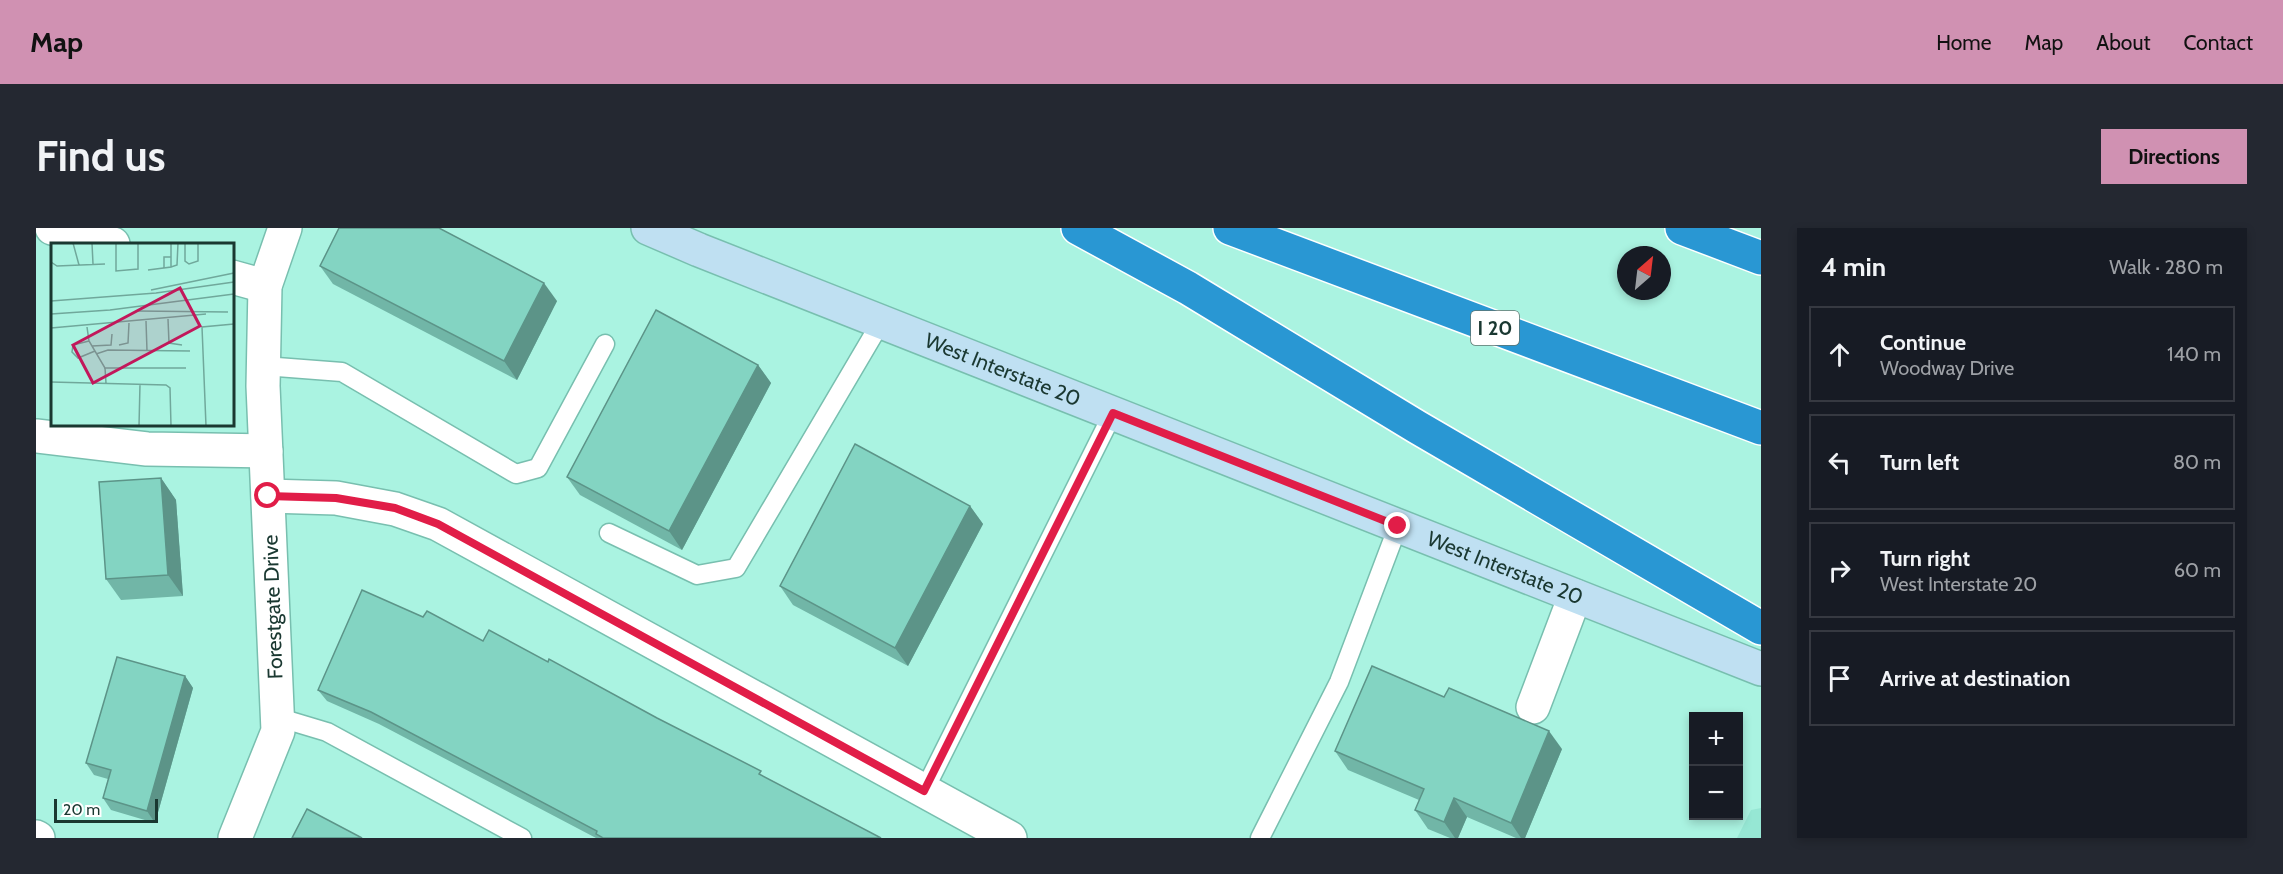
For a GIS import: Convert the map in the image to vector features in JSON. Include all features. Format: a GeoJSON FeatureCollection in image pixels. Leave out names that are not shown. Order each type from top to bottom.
{"type":"FeatureCollection","features":[{"type":"Feature","properties":{"kind":"highway"},"geometry":{"type":"LineString","coordinates":[[1078,228],[1188,288],[1417,426],[1761,628]]}},
{"type":"Feature","properties":{"kind":"highway","name":"I 20"},"geometry":{"type":"LineString","coordinates":[[1230,228],[1761,428]]}},
{"type":"Feature","properties":{"kind":"highway"},"geometry":{"type":"LineString","coordinates":[[1682,228],[1761,258]]}},
{"type":"Feature","properties":{"kind":"main road","name":"West Interstate 20"},"geometry":{"type":"LineString","coordinates":[[648,228],[1761,669]]}},
{"type":"Feature","properties":{"kind":"street"},"geometry":{"type":"LineString","coordinates":[[52,228],[109,243]]}},
{"type":"Feature","properties":{"kind":"street","name":"Forestgate Drive"},"geometry":{"type":"LineString","coordinates":[[236,838],[278,731],[263,386],[265,286],[285,228]]}},
{"type":"Feature","properties":{"kind":"street"},"geometry":{"type":"LineString","coordinates":[[234,278],[265,286]]}},
{"type":"Feature","properties":{"kind":"street"},"geometry":{"type":"LineString","coordinates":[[36,436],[147,449],[266,452]]}},
{"type":"Feature","properties":{"kind":"street"},"geometry":{"type":"LineString","coordinates":[[268,496],[336,498],[395,508],[438,524],[1010,838]]}},
{"type":"Feature","properties":{"kind":"street"},"geometry":{"type":"LineString","coordinates":[[1533,707],[1575,596]]}},
{"type":"Feature","properties":{"kind":"lane"},"geometry":{"type":"LineString","coordinates":[[609,533],[697,575],[736,568],[881,322]]}},
{"type":"Feature","properties":{"kind":"lane"},"geometry":{"type":"LineString","coordinates":[[264,366],[342,372],[516,474],[538,468],[605,344]]}},
{"type":"Feature","properties":{"kind":"lane"},"geometry":{"type":"LineString","coordinates":[[924,791],[1113,413]]}},
{"type":"Feature","properties":{"kind":"lane"},"geometry":{"type":"LineString","coordinates":[[1260,838],[1339,682],[1398,526]]}},
{"type":"Feature","properties":{"kind":"lane"},"geometry":{"type":"LineString","coordinates":[[277,717],[327,732],[522,838]]}},
{"type":"Feature","properties":{"kind":"shaded area"},"geometry":{"type":"Polygon","coordinates":[[[1761,808],[1761,838],[1737,838],[1751,810],[1761,808]]]}},
{"type":"Feature","properties":{"kind":"building"},"geometry":{"type":"Polygon","coordinates":[[[339,228],[439,228],[544,283],[504,361],[320,266],[339,228]]]}},
{"type":"Feature","properties":{"kind":"building"},"geometry":{"type":"Polygon","coordinates":[[[656,310],[758,365],[669,531],[567,477],[656,310]]]}},
{"type":"Feature","properties":{"kind":"building"},"geometry":{"type":"Polygon","coordinates":[[[855,444],[970,506],[895,648],[780,586],[855,444]]]}},
{"type":"Feature","properties":{"kind":"building"},"geometry":{"type":"Polygon","coordinates":[[[161,478],[168,575],[106,579],[99,482],[161,478]]]}},
{"type":"Feature","properties":{"kind":"building"},"geometry":{"type":"Polygon","coordinates":[[[362,590],[423,617],[427,611],[483,641],[489,630],[548,662],[549,659],[761,771],[759,774],[881,838],[603,838],[596,834],[597,831],[371,712],[318,690],[362,590]]]}},
{"type":"Feature","properties":{"kind":"building"},"geometry":{"type":"Polygon","coordinates":[[[117,657],[185,676],[147,811],[103,798],[111,770],[86,763],[117,657]]]}},
{"type":"Feature","properties":{"kind":"building"},"geometry":{"type":"Polygon","coordinates":[[[1372,666],[1444,697],[1449,688],[1549,731],[1511,823],[1454,798],[1444,822],[1415,810],[1424,789],[1335,751],[1372,666]]]}},
{"type":"Feature","properties":{"kind":"building"},"geometry":{"type":"Polygon","coordinates":[[[307,809],[362,838],[292,838],[307,809]]]}},
{"type":"Feature","properties":{"kind":"route"},"geometry":{"type":"LineString","coordinates":[[268,496],[336,498],[395,508],[438,524],[924,791],[1113,413],[1398,526]]}}]}
